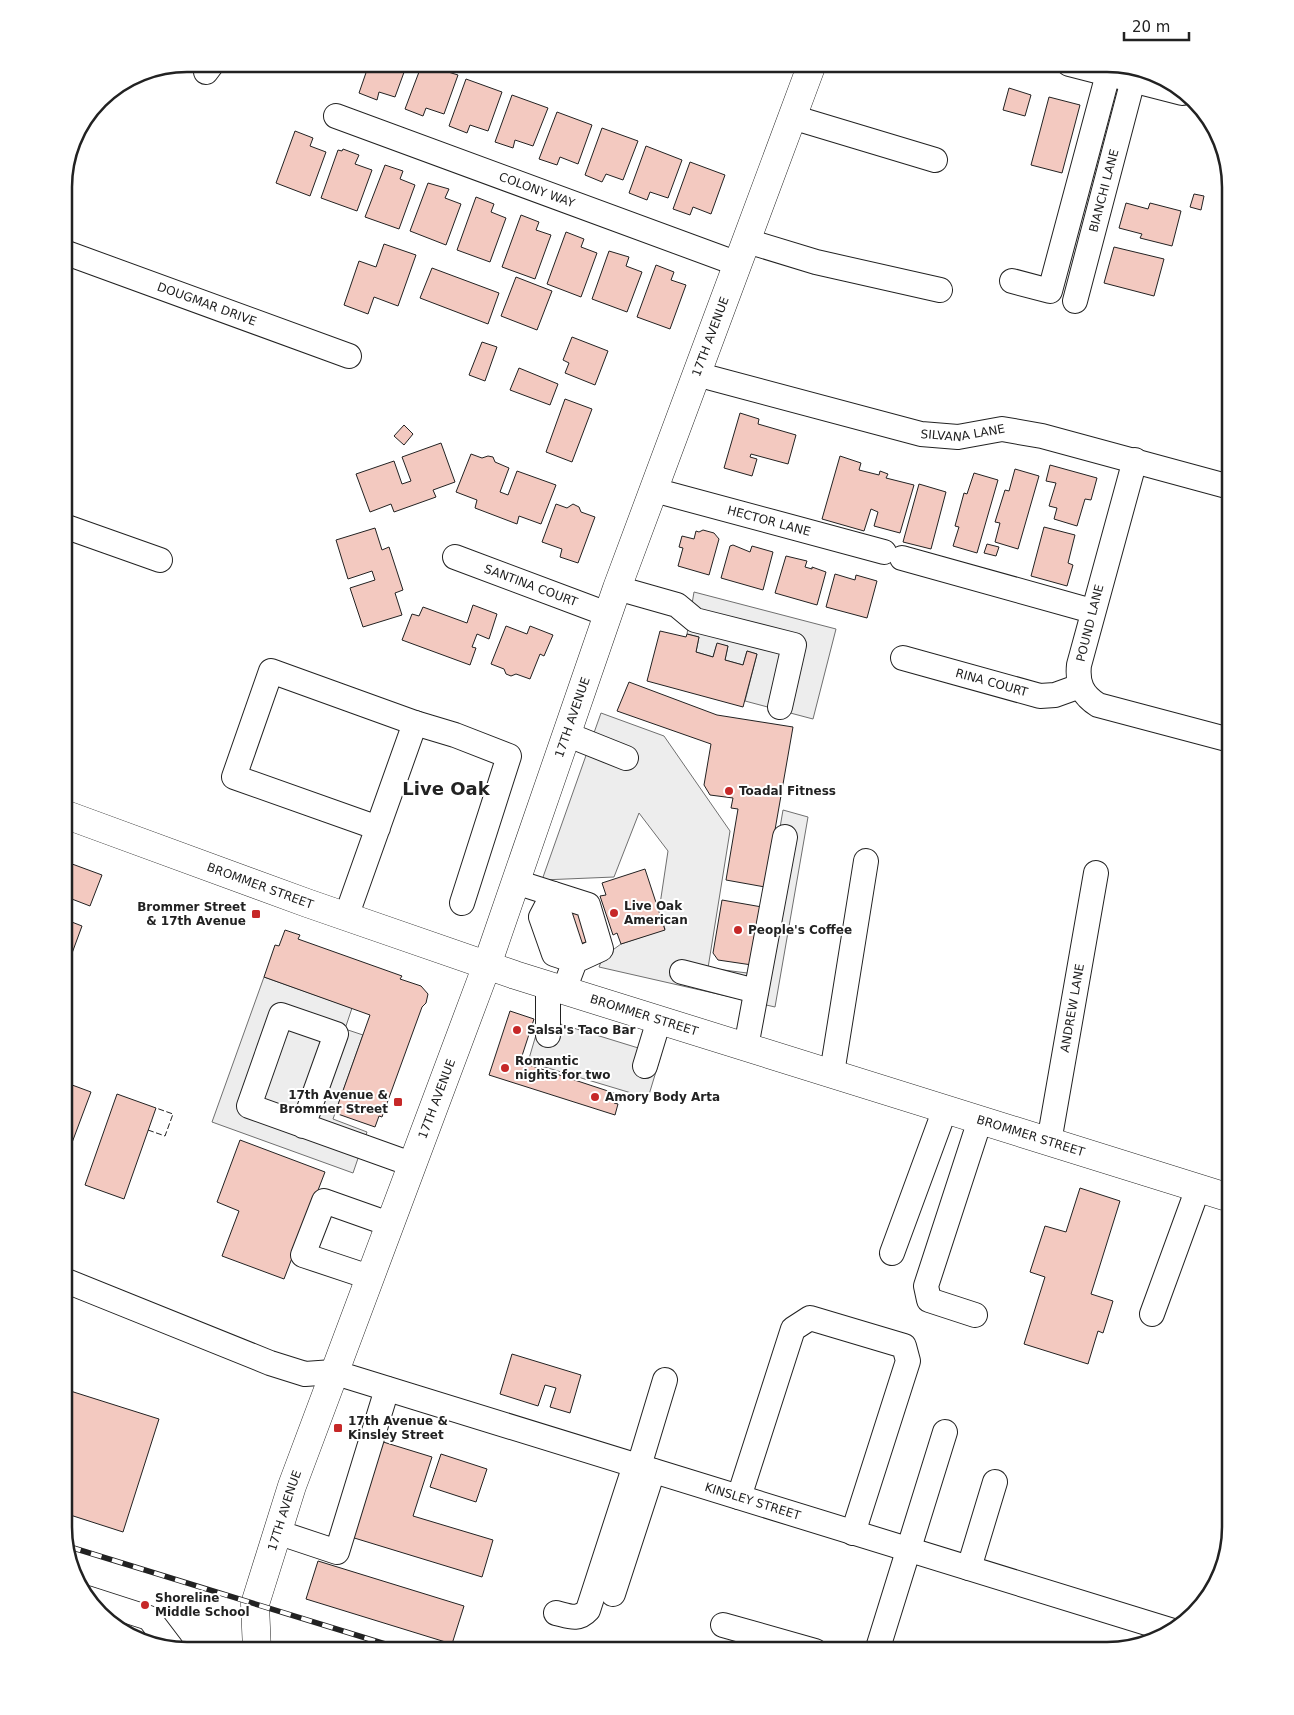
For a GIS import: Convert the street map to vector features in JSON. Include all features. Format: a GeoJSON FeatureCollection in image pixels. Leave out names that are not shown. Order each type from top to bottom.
{"type":"FeatureCollection","features":[{"type":"Feature","properties":{"kind":"main road","name":"17TH AVENUE"},"geometry":{"type":"LineString","coordinates":[[257,1642],[255,1604],[292,1486],[333,1372],[487,965],[607,614],[809,73]]}},
{"type":"Feature","properties":{"kind":"main road","name":"BROMMER STREET"},"geometry":{"type":"LineString","coordinates":[[73,817],[346,916],[556,988],[1222,1196]]}},
{"type":"Feature","properties":{"kind":"street"},"geometry":{"type":"LineString","coordinates":[[1104,73],[1165,88]]}},
{"type":"Feature","properties":{"kind":"street"},"geometry":{"type":"LineString","coordinates":[[1012,281],[1050,291],[1108,74]]}},
{"type":"Feature","properties":{"kind":"street","name":"BIANCHI LANE"},"geometry":{"type":"LineString","coordinates":[[1074,300],[1133,80]]}},
{"type":"Feature","properties":{"kind":"street","name":"COLONY WAY"},"geometry":{"type":"LineString","coordinates":[[336,116],[742,253],[816,262],[940,290]]}},
{"type":"Feature","properties":{"kind":"street"},"geometry":{"type":"LineString","coordinates":[[792,117],[936,160]]}},
{"type":"Feature","properties":{"kind":"street","name":"DOUGMAR DRIVE"},"geometry":{"type":"LineString","coordinates":[[73,255],[349,356]]}},
{"type":"Feature","properties":{"kind":"street","name":"SILVANA LANE"},"geometry":{"type":"LineString","coordinates":[[696,374],[921,434],[958,437],[990,430],[1014,430],[1135,460],[1222,485]]}},
{"type":"Feature","properties":{"kind":"street","name":"POUND LANE"},"geometry":{"type":"LineString","coordinates":[[1080,686],[1079,665],[1092,610],[1135,460]]}},
{"type":"Feature","properties":{"kind":"street","name":"HECTOR LANE"},"geometry":{"type":"LineString","coordinates":[[654,490],[1092,610]]}},
{"type":"Feature","properties":{"kind":"street"},"geometry":{"type":"LineString","coordinates":[[73,529],[160,560]]}},
{"type":"Feature","properties":{"kind":"street","name":"SANTINA COURT"},"geometry":{"type":"LineString","coordinates":[[455,557],[607,614]]}},
{"type":"Feature","properties":{"kind":"street"},"geometry":{"type":"LineString","coordinates":[[617,588],[677,605],[695,620],[794,645],[780,707]]}},
{"type":"Feature","properties":{"kind":"street","name":"RINA COURT"},"geometry":{"type":"LineString","coordinates":[[903,658],[1040,696],[1055,694],[1080,686]]}},
{"type":"Feature","properties":{"kind":"street"},"geometry":{"type":"LineString","coordinates":[[378,828],[234,776],[271,671],[415,724],[455,735],[510,756],[462,903]]}},
{"type":"Feature","properties":{"kind":"street"},"geometry":{"type":"LineString","coordinates":[[1080,686],[1084,693],[1098,705],[1222,738]]}},
{"type":"Feature","properties":{"kind":"street"},"geometry":{"type":"LineString","coordinates":[[346,916],[415,724]]}},
{"type":"Feature","properties":{"kind":"street"},"geometry":{"type":"LineString","coordinates":[[566,734],[626,758]]}},
{"type":"Feature","properties":{"kind":"street"},"geometry":{"type":"LineString","coordinates":[[746,1047],[785,837]]}},
{"type":"Feature","properties":{"kind":"street"},"geometry":{"type":"LineString","coordinates":[[832,1073],[866,861]]}},
{"type":"Feature","properties":{"kind":"street","name":"ANDREW LANE"},"geometry":{"type":"LineString","coordinates":[[1049,1142],[1096,873]]}},
{"type":"Feature","properties":{"kind":"street"},"geometry":{"type":"LineString","coordinates":[[516,882],[588,904],[601,949],[576,961],[556,988],[548,1035]]}},
{"type":"Feature","properties":{"kind":"street"},"geometry":{"type":"LineString","coordinates":[[553,894],[541,917],[554,954],[576,961]]}},
{"type":"Feature","properties":{"kind":"street"},"geometry":{"type":"LineString","coordinates":[[682,972],[756,991]]}},
{"type":"Feature","properties":{"kind":"street"},"geometry":{"type":"LineString","coordinates":[[303,1126],[336,1034],[281,1015],[248,1106],[303,1126],[411,1164]]}},
{"type":"Feature","properties":{"kind":"street"},"geometry":{"type":"LineString","coordinates":[[645,1066],[659,1020]]}},
{"type":"Feature","properties":{"kind":"street"},"geometry":{"type":"LineString","coordinates":[[892,1253],[945,1109]]}},
{"type":"Feature","properties":{"kind":"street"},"geometry":{"type":"LineString","coordinates":[[975,1315],[929,1300],[926,1286],[980,1120]]}},
{"type":"Feature","properties":{"kind":"street"},"geometry":{"type":"LineString","coordinates":[[1152,1314],[1198,1188]]}},
{"type":"Feature","properties":{"kind":"street"},"geometry":{"type":"LineString","coordinates":[[369,1277],[304,1255],[324,1201],[389,1224]]}},
{"type":"Feature","properties":{"kind":"street"},"geometry":{"type":"LineString","coordinates":[[72,1283],[270,1363],[305,1374],[333,1372]]}},
{"type":"Feature","properties":{"kind":"street"},"geometry":{"type":"LineString","coordinates":[[740,1497],[793,1329],[810,1318],[904,1346],[908,1361],[853,1533]]}},
{"type":"Feature","properties":{"kind":"street","name":"KINSLEY STREET"},"geometry":{"type":"LineString","coordinates":[[333,1372],[1162,1628]]}},
{"type":"Feature","properties":{"kind":"street"},"geometry":{"type":"LineString","coordinates":[[612,1594],[664,1380]]}},
{"type":"Feature","properties":{"kind":"street"},"geometry":{"type":"LineString","coordinates":[[278,1532],[337,1552],[387,1389]]}},
{"type":"Feature","properties":{"kind":"street"},"geometry":{"type":"LineString","coordinates":[[880,1642],[945,1432]]}},
{"type":"Feature","properties":{"kind":"street"},"geometry":{"type":"LineString","coordinates":[[556,1612],[574,1618],[582,1617],[588,1610],[642,1467]]}},
{"type":"Feature","properties":{"kind":"street"},"geometry":{"type":"LineString","coordinates":[[969,1568],[995,1482]]}},
{"type":"Feature","properties":{"kind":"street"},"geometry":{"type":"LineString","coordinates":[[101,1602],[149,1618],[166,1641]]}},
{"type":"Feature","properties":{"kind":"street"},"geometry":{"type":"LineString","coordinates":[[723,1625],[783,1642]]}},
{"type":"Feature","properties":{"kind":"shaded area"},"geometry":{"type":"Polygon","coordinates":[[[694,592],[836,629],[813,719],[745,701],[757,654],[747,651],[743,665],[725,660],[728,646],[717,644],[713,657],[696,652],[699,637],[687,634],[694,592]]]}},
{"type":"Feature","properties":{"kind":"shaded area"},"geometry":{"type":"Polygon","coordinates":[[[601,713],[664,736],[730,831],[708,968],[755,974],[783,810],[808,817],[775,1007],[599,967],[603,957],[621,944],[665,929],[659,911],[668,851],[639,813],[614,877],[542,880],[601,713]]]}},
{"type":"Feature","properties":{"kind":"shaded area"},"geometry":{"type":"Polygon","coordinates":[[[264,977],[352,1008],[345,1029],[363,1035],[333,1119],[367,1132],[353,1173],[212,1122],[264,977]]]}},
{"type":"Feature","properties":{"kind":"shaded area"},"geometry":{"type":"Polygon","coordinates":[[[541,1018],[661,1055],[648,1098],[528,1062],[541,1018]]]}},
{"type":"Feature","properties":{"kind":"building"},"geometry":{"type":"Polygon","coordinates":[[[366,72],[404,72],[395,97],[379,92],[377,100],[359,93],[366,72]]]}},
{"type":"Feature","properties":{"kind":"building"},"geometry":{"type":"Polygon","coordinates":[[[419,72],[449,72],[458,75],[444,114],[426,108],[423,116],[405,109],[419,72]]]}},
{"type":"Feature","properties":{"kind":"building"},"geometry":{"type":"Polygon","coordinates":[[[466,79],[502,92],[488,131],[470,125],[467,133],[449,126],[466,79]]]}},
{"type":"Feature","properties":{"kind":"building"},"geometry":{"type":"Polygon","coordinates":[[[1009,88],[1031,95],[1025,116],[1003,110],[1009,88]]]}},
{"type":"Feature","properties":{"kind":"building"},"geometry":{"type":"Polygon","coordinates":[[[512,95],[548,108],[533,146],[515,140],[513,148],[495,142],[512,95]]]}},
{"type":"Feature","properties":{"kind":"building"},"geometry":{"type":"Polygon","coordinates":[[[1049,97],[1080,105],[1062,173],[1031,165],[1049,97]]]}},
{"type":"Feature","properties":{"kind":"building"},"geometry":{"type":"Polygon","coordinates":[[[557,112],[592,125],[578,164],[560,157],[557,165],[539,159],[557,112]]]}},
{"type":"Feature","properties":{"kind":"building"},"geometry":{"type":"Polygon","coordinates":[[[602,128],[638,141],[623,180],[606,174],[602,182],[585,175],[602,128]]]}},
{"type":"Feature","properties":{"kind":"building"},"geometry":{"type":"Polygon","coordinates":[[[295,131],[313,138],[310,146],[326,152],[310,196],[276,183],[295,131]]]}},
{"type":"Feature","properties":{"kind":"building"},"geometry":{"type":"Polygon","coordinates":[[[646,146],[682,160],[668,198],[650,192],[647,200],[629,193],[646,146]]]}},
{"type":"Feature","properties":{"kind":"building"},"geometry":{"type":"Polygon","coordinates":[[[343,149],[359,155],[355,164],[372,170],[357,211],[321,198],[338,150],[342,151],[343,149]]]}},
{"type":"Feature","properties":{"kind":"building"},"geometry":{"type":"Polygon","coordinates":[[[690,162],[725,175],[711,214],[693,207],[690,215],[673,209],[690,162]]]}},
{"type":"Feature","properties":{"kind":"building"},"geometry":{"type":"Polygon","coordinates":[[[385,165],[403,171],[400,179],[415,185],[399,229],[365,217],[385,165]]]}},
{"type":"Feature","properties":{"kind":"building"},"geometry":{"type":"Polygon","coordinates":[[[428,183],[449,189],[445,198],[461,204],[446,245],[410,231],[428,183]]]}},
{"type":"Feature","properties":{"kind":"building"},"geometry":{"type":"Polygon","coordinates":[[[1194,194],[1204,196],[1201,210],[1190,207],[1194,194]]]}},
{"type":"Feature","properties":{"kind":"building"},"geometry":{"type":"Polygon","coordinates":[[[476,197],[494,204],[491,212],[506,218],[490,262],[457,250],[476,197]]]}},
{"type":"Feature","properties":{"kind":"building"},"geometry":{"type":"Polygon","coordinates":[[[1126,203],[1148,209],[1150,203],[1181,211],[1172,246],[1140,238],[1142,234],[1119,228],[1126,203]]]}},
{"type":"Feature","properties":{"kind":"building"},"geometry":{"type":"Polygon","coordinates":[[[521,215],[539,222],[536,230],[551,235],[535,279],[502,267],[521,215]]]}},
{"type":"Feature","properties":{"kind":"building"},"geometry":{"type":"Polygon","coordinates":[[[566,232],[584,239],[581,247],[597,253],[581,297],[547,284],[566,232]]]}},
{"type":"Feature","properties":{"kind":"building"},"geometry":{"type":"Polygon","coordinates":[[[384,244],[416,255],[398,306],[374,297],[368,314],[344,305],[359,261],[376,267],[384,244]]]}},
{"type":"Feature","properties":{"kind":"building"},"geometry":{"type":"Polygon","coordinates":[[[1114,247],[1164,259],[1154,296],[1104,283],[1114,247]]]}},
{"type":"Feature","properties":{"kind":"building"},"geometry":{"type":"Polygon","coordinates":[[[609,251],[629,257],[626,266],[642,272],[627,312],[592,299],[609,251]]]}},
{"type":"Feature","properties":{"kind":"building"},"geometry":{"type":"Polygon","coordinates":[[[656,265],[674,272],[671,280],[686,285],[670,329],[637,317],[656,265]]]}},
{"type":"Feature","properties":{"kind":"building"},"geometry":{"type":"Polygon","coordinates":[[[432,268],[499,293],[488,324],[420,298],[432,268]]]}},
{"type":"Feature","properties":{"kind":"building"},"geometry":{"type":"Polygon","coordinates":[[[516,277],[552,291],[537,330],[501,316],[516,277]]]}},
{"type":"Feature","properties":{"kind":"building"},"geometry":{"type":"Polygon","coordinates":[[[572,337],[608,351],[595,385],[565,373],[569,363],[563,360],[572,337]]]}},
{"type":"Feature","properties":{"kind":"building"},"geometry":{"type":"Polygon","coordinates":[[[482,342],[497,347],[485,381],[469,375],[482,342]]]}},
{"type":"Feature","properties":{"kind":"building"},"geometry":{"type":"Polygon","coordinates":[[[519,368],[558,384],[550,405],[510,390],[519,368]]]}},
{"type":"Feature","properties":{"kind":"building"},"geometry":{"type":"Polygon","coordinates":[[[565,399],[592,409],[572,462],[546,452],[565,399]]]}},
{"type":"Feature","properties":{"kind":"building"},"geometry":{"type":"Polygon","coordinates":[[[740,413],[759,419],[758,424],[796,435],[788,464],[751,454],[750,457],[757,459],[752,476],[724,468],[740,413]]]}},
{"type":"Feature","properties":{"kind":"building"},"geometry":{"type":"Polygon","coordinates":[[[404,425],[413,434],[404,445],[394,436],[404,425]]]}},
{"type":"Feature","properties":{"kind":"building"},"geometry":{"type":"Polygon","coordinates":[[[441,443],[455,482],[433,490],[436,497],[394,512],[391,504],[370,512],[356,474],[394,461],[402,484],[411,481],[402,457],[441,443]]]}},
{"type":"Feature","properties":{"kind":"building"},"geometry":{"type":"Polygon","coordinates":[[[471,454],[482,458],[493,457],[495,462],[509,468],[500,492],[508,495],[517,471],[556,485],[541,524],[519,516],[517,524],[475,508],[477,500],[456,492],[471,454]]]}},
{"type":"Feature","properties":{"kind":"building"},"geometry":{"type":"Polygon","coordinates":[[[840,456],[861,463],[859,470],[879,475],[880,471],[888,474],[886,478],[914,485],[900,533],[874,526],[878,512],[871,509],[864,531],[822,519],[840,456]]]}},
{"type":"Feature","properties":{"kind":"building"},"geometry":{"type":"Polygon","coordinates":[[[1050,465],[1097,478],[1091,500],[1085,499],[1077,526],[1054,519],[1057,508],[1049,506],[1056,483],[1046,481],[1050,465]]]}},
{"type":"Feature","properties":{"kind":"building"},"geometry":{"type":"Polygon","coordinates":[[[1015,469],[1039,476],[1018,549],[995,542],[1000,523],[995,522],[1005,490],[1009,491],[1015,469]]]}},
{"type":"Feature","properties":{"kind":"building"},"geometry":{"type":"Polygon","coordinates":[[[974,473],[998,480],[977,553],[953,546],[959,527],[955,526],[964,493],[967,494],[974,473]]]}},
{"type":"Feature","properties":{"kind":"building"},"geometry":{"type":"Polygon","coordinates":[[[919,484],[946,492],[931,549],[903,542],[919,484]]]}},
{"type":"Feature","properties":{"kind":"building"},"geometry":{"type":"Polygon","coordinates":[[[556,504],[567,508],[573,504],[579,507],[581,512],[595,517],[578,563],[560,557],[562,549],[542,542],[556,504]]]}},
{"type":"Feature","properties":{"kind":"building"},"geometry":{"type":"Polygon","coordinates":[[[1044,527],[1075,535],[1068,563],[1073,565],[1067,586],[1031,576],[1044,527]]]}},
{"type":"Feature","properties":{"kind":"building"},"geometry":{"type":"Polygon","coordinates":[[[375,528],[382,550],[389,547],[403,590],[395,593],[402,615],[363,627],[350,588],[375,580],[372,571],[348,579],[336,540],[375,528]]]}},
{"type":"Feature","properties":{"kind":"building"},"geometry":{"type":"Polygon","coordinates":[[[703,530],[714,533],[719,539],[709,575],[678,566],[683,548],[679,547],[682,536],[694,539],[696,531],[703,530]]]}},
{"type":"Feature","properties":{"kind":"building"},"geometry":{"type":"Polygon","coordinates":[[[987,544],[999,547],[996,556],[984,553],[987,544]]]}},
{"type":"Feature","properties":{"kind":"building"},"geometry":{"type":"Polygon","coordinates":[[[733,545],[750,552],[752,546],[773,552],[763,590],[721,578],[730,546],[733,545]]]}},
{"type":"Feature","properties":{"kind":"building"},"geometry":{"type":"Polygon","coordinates":[[[786,556],[807,561],[805,567],[812,569],[812,567],[826,572],[817,605],[775,593],[786,556]]]}},
{"type":"Feature","properties":{"kind":"building"},"geometry":{"type":"Polygon","coordinates":[[[835,574],[855,580],[856,575],[877,581],[867,618],[826,607],[835,574]]]}},
{"type":"Feature","properties":{"kind":"building"},"geometry":{"type":"Polygon","coordinates":[[[473,605],[497,614],[489,639],[477,634],[472,647],[476,648],[470,665],[402,640],[412,614],[419,616],[423,607],[467,623],[473,605]]]}},
{"type":"Feature","properties":{"kind":"building"},"geometry":{"type":"Polygon","coordinates":[[[506,626],[527,634],[530,626],[553,635],[544,656],[540,654],[530,679],[516,674],[511,676],[506,674],[504,669],[491,664],[506,626]]]}},
{"type":"Feature","properties":{"kind":"building"},"geometry":{"type":"Polygon","coordinates":[[[660,631],[686,637],[687,634],[699,637],[696,652],[713,657],[717,643],[728,646],[725,660],[743,665],[747,651],[757,654],[743,707],[647,681],[660,631]]]}},
{"type":"Feature","properties":{"kind":"building"},"geometry":{"type":"Polygon","coordinates":[[[629,682],[717,715],[793,727],[765,887],[726,880],[738,809],[731,808],[733,798],[710,795],[704,785],[711,744],[617,711],[629,682]]]}},
{"type":"Feature","properties":{"kind":"building"},"geometry":{"type":"Polygon","coordinates":[[[72,864],[102,875],[90,906],[72,899],[72,864]]]}},
{"type":"Feature","properties":{"kind":"building"},"geometry":{"type":"Polygon","coordinates":[[[645,869],[665,930],[621,944],[617,933],[613,935],[600,896],[606,895],[602,883],[645,869]]]}},
{"type":"Feature","properties":{"kind":"building","name":"People's Coffee"},"geometry":{"type":"Polygon","coordinates":[[[722,900],[762,907],[752,965],[718,960],[713,953],[722,900]]]}},
{"type":"Feature","properties":{"kind":"building"},"geometry":{"type":"Polygon","coordinates":[[[580,904],[592,940],[574,946],[561,910],[580,904]]]}},
{"type":"Feature","properties":{"kind":"building"},"geometry":{"type":"Polygon","coordinates":[[[72,922],[82,926],[72,952],[72,922]]]}},
{"type":"Feature","properties":{"kind":"building"},"geometry":{"type":"Polygon","coordinates":[[[285,930],[300,935],[298,939],[402,976],[400,979],[421,986],[428,994],[382,1117],[379,1116],[375,1127],[335,1113],[370,1015],[264,977],[275,945],[279,946],[285,930]]]}},
{"type":"Feature","properties":{"kind":"building"},"geometry":{"type":"Polygon","coordinates":[[[510,1011],[534,1019],[520,1062],[617,1094],[614,1103],[618,1104],[615,1115],[489,1075],[510,1011]]]}},
{"type":"Feature","properties":{"kind":"building"},"geometry":{"type":"Polygon","coordinates":[[[72,1085],[91,1092],[72,1142],[72,1085]]]}},
{"type":"Feature","properties":{"kind":"building"},"geometry":{"type":"Polygon","coordinates":[[[117,1094],[156,1108],[124,1199],[85,1185],[117,1094]]]}},
{"type":"Feature","properties":{"kind":"building"},"geometry":{"type":"Polygon","coordinates":[[[240,1140],[325,1172],[284,1279],[222,1256],[239,1211],[217,1202],[240,1140]]]}},
{"type":"Feature","properties":{"kind":"building"},"geometry":{"type":"Polygon","coordinates":[[[1080,1188],[1120,1201],[1091,1294],[1113,1301],[1103,1333],[1098,1331],[1088,1364],[1024,1344],[1045,1277],[1030,1272],[1045,1226],[1066,1232],[1080,1188]]]}},
{"type":"Feature","properties":{"kind":"building"},"geometry":{"type":"Polygon","coordinates":[[[512,1354],[581,1375],[570,1413],[550,1407],[556,1388],[545,1385],[538,1406],[500,1394],[512,1354]]]}},
{"type":"Feature","properties":{"kind":"building"},"geometry":{"type":"Polygon","coordinates":[[[72,1392],[159,1419],[123,1532],[72,1516],[72,1392]]]}},
{"type":"Feature","properties":{"kind":"building"},"geometry":{"type":"Polygon","coordinates":[[[380,1441],[432,1457],[413,1516],[493,1540],[482,1577],[351,1537],[380,1441]]]}},
{"type":"Feature","properties":{"kind":"building"},"geometry":{"type":"Polygon","coordinates":[[[441,1454],[487,1469],[476,1502],[430,1487],[441,1454]]]}},
{"type":"Feature","properties":{"kind":"building"},"geometry":{"type":"Polygon","coordinates":[[[318,1561],[464,1606],[453,1642],[446,1642],[306,1599],[318,1561]]]}},
{"type":"Feature","properties":{"kind":"railway"},"geometry":{"type":"LineString","coordinates":[[74,1548],[379,1642]]}},
{"type":"Feature","properties":{"kind":"fence"},"geometry":{"type":"LineString","coordinates":[[148,1130],[165,1136],[173,1114],[156,1108]]}},
{"type":"Feature","properties":{"kind":"place","name":"Toadal Fitness"},"geometry":{"type":"Point","coordinates":[729,791]}},
{"type":"Feature","properties":{"kind":"place","name":"Live Oak American"},"geometry":{"type":"Point","coordinates":[614,913]}},
{"type":"Feature","properties":{"kind":"place","name":"Brommer Street & 17th Avenue"},"geometry":{"type":"Point","coordinates":[256,914]}},
{"type":"Feature","properties":{"kind":"place","name":"People's Coffee"},"geometry":{"type":"Point","coordinates":[738,930]}},
{"type":"Feature","properties":{"kind":"place","name":"Salsa's Taco Bar"},"geometry":{"type":"Point","coordinates":[517,1030]}},
{"type":"Feature","properties":{"kind":"place","name":"Romantic nights for two"},"geometry":{"type":"Point","coordinates":[505,1068]}},
{"type":"Feature","properties":{"kind":"place","name":"Amory Body Arta"},"geometry":{"type":"Point","coordinates":[595,1097]}},
{"type":"Feature","properties":{"kind":"place","name":"17th Avenue & Brommer Street"},"geometry":{"type":"Point","coordinates":[398,1102]}},
{"type":"Feature","properties":{"kind":"place","name":"17th Avenue & Kinsley Street"},"geometry":{"type":"Point","coordinates":[338,1428]}},
{"type":"Feature","properties":{"kind":"place","name":"Shoreline Middle School"},"geometry":{"type":"Point","coordinates":[145,1605]}},
{"type":"Feature","properties":{"kind":"district","name":"Live Oak"},"geometry":{"type":"Point","coordinates":[446,789]}}]}
